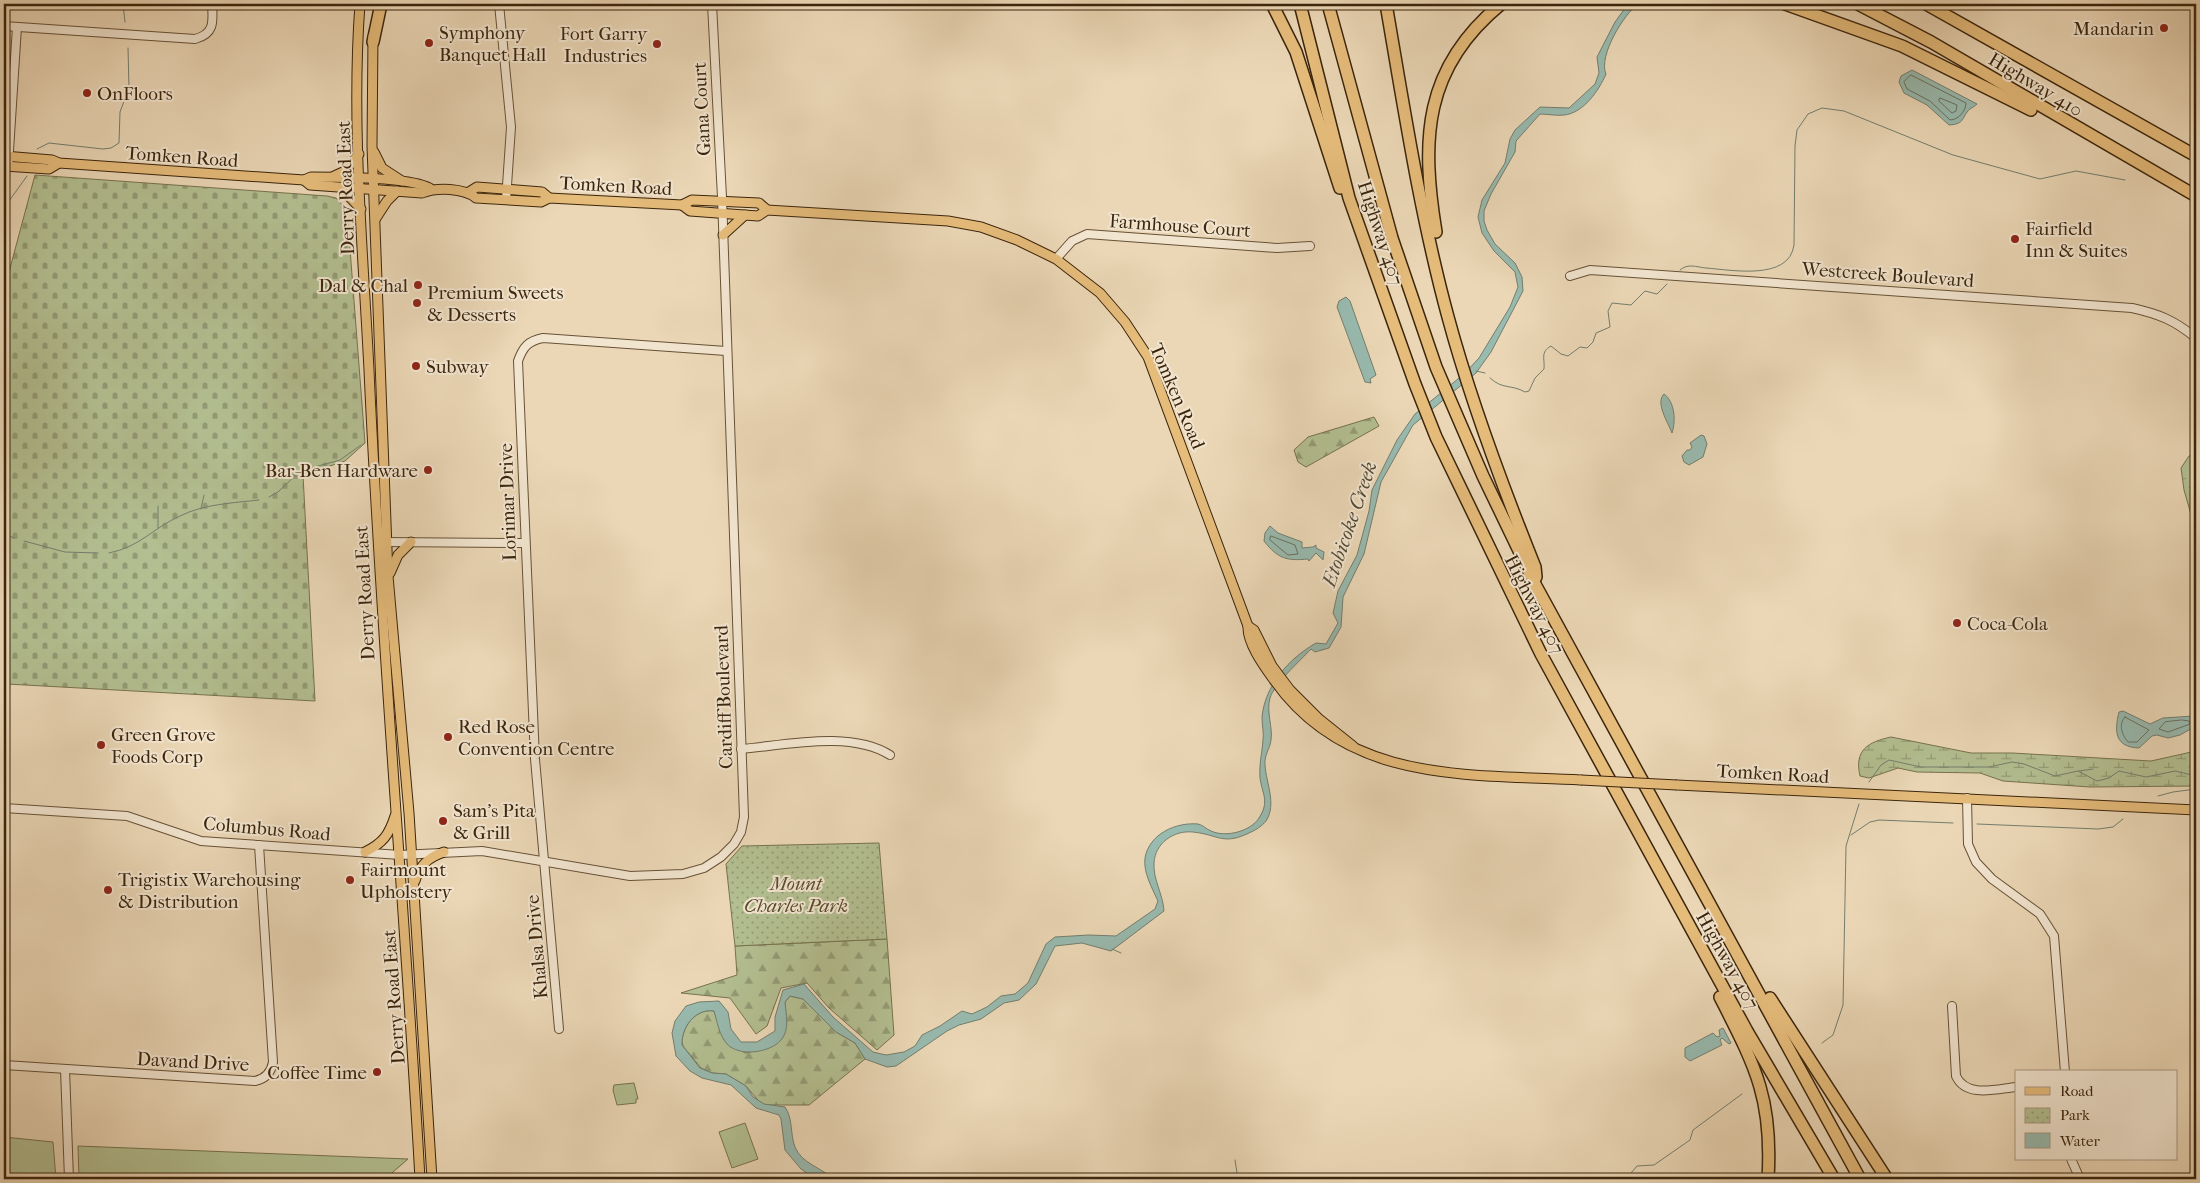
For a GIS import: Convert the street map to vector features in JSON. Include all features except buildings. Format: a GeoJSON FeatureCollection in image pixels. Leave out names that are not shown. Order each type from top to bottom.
{"type":"FeatureCollection","features":[{"type":"Feature","properties":{"kind":"highway"},"geometry":{"type":"LineString","coordinates":[[373,42],[381,4]]}},
{"type":"Feature","properties":{"kind":"highway"},"geometry":{"type":"LineString","coordinates":[[1272,4],[1296,52],[1340,188],[1349,198]]}},
{"type":"Feature","properties":{"kind":"highway","name":"Highway 407"},"geometry":{"type":"LineString","coordinates":[[1300,4],[1349,198],[1415,384],[1436,437],[1541,654],[1747,1031],[1834,1179]]}},
{"type":"Feature","properties":{"kind":"highway","name":"Highway 407"},"geometry":{"type":"LineString","coordinates":[[1328,4],[1392,238],[1436,367],[1457,419],[1536,586],[1860,1179]]}},
{"type":"Feature","properties":{"kind":"highway"},"geometry":{"type":"LineString","coordinates":[[1386,4],[1415,172],[1458,348],[1493,462],[1535,568],[1536,586]]}},
{"type":"Feature","properties":{"kind":"highway"},"geometry":{"type":"LineString","coordinates":[[1440,278],[1441,265],[1429,189],[1428,145],[1431,113],[1441,84],[1457,53],[1477,27],[1501,4]]}},
{"type":"Feature","properties":{"kind":"highway"},"geometry":{"type":"LineString","coordinates":[[1785,4],[1843,24]]}},
{"type":"Feature","properties":{"kind":"highway"},"geometry":{"type":"LineString","coordinates":[[1793,4],[1902,46],[2065,129],[2083,132]]}},
{"type":"Feature","properties":{"kind":"highway","name":"Highway 410"},"geometry":{"type":"LineString","coordinates":[[1858,4],[1931,42],[2196,196]]}},
{"type":"Feature","properties":{"kind":"highway","name":"Highway 410"},"geometry":{"type":"LineString","coordinates":[[1926,4],[2196,156]]}},
{"type":"Feature","properties":{"kind":"highway"},"geometry":{"type":"LineString","coordinates":[[1698,942],[1707,971],[1759,1079],[1769,1124],[1768,1179]]}},
{"type":"Feature","properties":{"kind":"highway"},"geometry":{"type":"LineString","coordinates":[[1733,944],[1887,1179]]}},
{"type":"Feature","properties":{"kind":"main road","name":"Derry Road East"},"geometry":{"type":"LineString","coordinates":[[360,4],[357,79],[359,154],[377,542],[384,666],[400,854],[420,1179]]}},
{"type":"Feature","properties":{"kind":"main road","name":"Derry Road East"},"geometry":{"type":"LineString","coordinates":[[375,4],[372,146],[388,576],[414,889],[432,1179]]}},
{"type":"Feature","properties":{"kind":"main road"},"geometry":{"type":"LineString","coordinates":[[372,146],[382,168],[404,182]]}},
{"type":"Feature","properties":{"kind":"main road"},"geometry":{"type":"LineString","coordinates":[[331,177],[345,171],[359,154]]}},
{"type":"Feature","properties":{"kind":"main road","name":"Tomken Road"},"geometry":{"type":"LineString","coordinates":[[6,161],[52,160],[59,164],[304,180],[311,177],[331,177],[360,183],[404,182],[424,184],[431,190]]}},
{"type":"Feature","properties":{"kind":"main road","name":"Tomken Road"},"geometry":{"type":"LineString","coordinates":[[304,180],[310,185],[341,188],[360,183]]}},
{"type":"Feature","properties":{"kind":"main road","name":"Tomken Road"},"geometry":{"type":"LineString","coordinates":[[374,184],[397,191],[422,193],[431,190],[469,192],[477,187],[542,192],[548,198]]}},
{"type":"Feature","properties":{"kind":"main road"},"geometry":{"type":"LineString","coordinates":[[341,188],[361,209]]}},
{"type":"Feature","properties":{"kind":"main road"},"geometry":{"type":"LineString","coordinates":[[376,218],[387,201],[397,191]]}},
{"type":"Feature","properties":{"kind":"main road","name":"Tomken Road"},"geometry":{"type":"LineString","coordinates":[[469,192],[476,198],[540,202],[548,198],[682,205],[692,200],[760,203],[767,210]]}},
{"type":"Feature","properties":{"kind":"main road","name":"Tomken Road"},"geometry":{"type":"LineString","coordinates":[[682,205],[690,211],[758,216],[767,210],[956,222],[981,227],[1034,247],[1056,259],[1100,294],[1125,322],[1148,357],[1248,626],[1254,630],[1270,668],[1288,693],[1318,718],[1353,746],[1383,760],[1450,774],[2196,810]]}},
{"type":"Feature","properties":{"kind":"main road"},"geometry":{"type":"LineString","coordinates":[[723,235],[745,215]]}},
{"type":"Feature","properties":{"kind":"main road"},"geometry":{"type":"LineString","coordinates":[[388,576],[398,555],[411,542]]}},
{"type":"Feature","properties":{"kind":"main road"},"geometry":{"type":"LineString","coordinates":[[365,852],[378,846],[386,838],[397,811]]}},
{"type":"Feature","properties":{"kind":"main road"},"geometry":{"type":"LineString","coordinates":[[414,889],[417,874],[424,863],[434,855],[444,852]]}},
{"type":"Feature","properties":{"kind":"street"},"geometry":{"type":"LineString","coordinates":[[4,26],[195,39],[211,31],[213,24],[212,4]]}},
{"type":"Feature","properties":{"kind":"street"},"geometry":{"type":"LineString","coordinates":[[499,4],[511,126],[506,200]]}},
{"type":"Feature","properties":{"kind":"street","name":"Gana Court"},"geometry":{"type":"LineString","coordinates":[[712,4],[722,213]]}},
{"type":"Feature","properties":{"kind":"street"},"geometry":{"type":"LineString","coordinates":[[6,161],[16,27]]}},
{"type":"Feature","properties":{"kind":"street","name":"Cardiff Boulevard"},"geometry":{"type":"LineString","coordinates":[[411,855],[444,852],[488,852],[630,876],[683,874],[710,864],[734,844],[743,825],[722,213]]}},
{"type":"Feature","properties":{"kind":"street","name":"Farmhouse Court"},"geometry":{"type":"LineString","coordinates":[[1056,259],[1072,241],[1087,234],[1277,248],[1310,246]]}},
{"type":"Feature","properties":{"kind":"street","name":"Westcreek Boulevard"},"geometry":{"type":"LineString","coordinates":[[1570,276],[1590,270],[2132,308],[2158,313],[2196,338]]}},
{"type":"Feature","properties":{"kind":"street","name":"Lorimar Drive"},"geometry":{"type":"LineString","coordinates":[[545,861],[535,757],[518,361],[522,348],[529,343],[543,338],[726,351]]}},
{"type":"Feature","properties":{"kind":"street"},"geometry":{"type":"LineString","coordinates":[[377,542],[526,542]]}},
{"type":"Feature","properties":{"kind":"street"},"geometry":{"type":"LineString","coordinates":[[741,749],[826,741],[876,746],[890,755]]}},
{"type":"Feature","properties":{"kind":"street"},"geometry":{"type":"LineString","coordinates":[[1967,798],[1968,844],[1976,862],[1992,878],[2040,914],[2054,936],[2064,1070]]}},
{"type":"Feature","properties":{"kind":"street","name":"Columbus Road"},"geometry":{"type":"LineString","coordinates":[[4,808],[127,816],[201,840],[411,855]]}},
{"type":"Feature","properties":{"kind":"street","name":"Davand Drive"},"geometry":{"type":"LineString","coordinates":[[4,1065],[254,1081],[268,1075],[273,1062],[258,845]]}},
{"type":"Feature","properties":{"kind":"street","name":"Khalsa Drive"},"geometry":{"type":"LineString","coordinates":[[545,861],[559,1029]]}},
{"type":"Feature","properties":{"kind":"street"},"geometry":{"type":"LineString","coordinates":[[1952,1006],[1956,1076],[1961,1086],[1971,1090],[2015,1087]]}},
{"type":"Feature","properties":{"kind":"street"},"geometry":{"type":"LineString","coordinates":[[65,1069],[69,1179]]}},
{"type":"Feature","properties":{"kind":"street"},"geometry":{"type":"LineString","coordinates":[[2071,1160],[2080,1179]]}},
{"type":"Feature","properties":{"kind":"green space"},"geometry":{"type":"Polygon","coordinates":[[[35,175],[327,196],[336,198],[347,210],[365,443],[345,461],[303,475],[315,701],[7,684],[5,287],[35,175]]]}},
{"type":"Feature","properties":{"kind":"green space"},"geometry":{"type":"Polygon","coordinates":[[[1374,417],[1379,426],[1306,467],[1298,462],[1294,450],[1308,437],[1374,417]]]}},
{"type":"Feature","properties":{"kind":"green space"},"geometry":{"type":"Polygon","coordinates":[[[2196,452],[2196,532],[2184,490],[2181,468],[2189,456],[2196,452]]]}},
{"type":"Feature","properties":{"kind":"green space"},"geometry":{"type":"Polygon","coordinates":[[[1891,737],[1971,753],[2012,753],[2151,761],[2196,751],[2196,786],[2090,787],[2003,781],[1980,773],[1917,772],[1898,768],[1869,778],[1860,776],[1859,760],[1861,754],[1870,745],[1891,737]]]}},
{"type":"Feature","properties":{"kind":"green space","name":"Mount Charles Park"},"geometry":{"type":"Polygon","coordinates":[[[879,843],[887,939],[735,946],[726,864],[742,846],[879,843]]]}},
{"type":"Feature","properties":{"kind":"green space"},"geometry":{"type":"Polygon","coordinates":[[[887,939],[894,1035],[877,1050],[829,1008],[807,983],[781,988],[767,1026],[756,1034],[730,998],[681,993],[737,975],[735,946],[887,939]]]}},
{"type":"Feature","properties":{"kind":"green space"},"geometry":{"type":"Polygon","coordinates":[[[790,996],[803,999],[836,1032],[855,1043],[865,1059],[809,1105],[762,1105],[746,1086],[726,1074],[712,1073],[701,1068],[682,1045],[684,1032],[690,1020],[707,1011],[714,1011],[724,1040],[745,1053],[775,1044],[784,1033],[785,1002],[790,996]]]}},
{"type":"Feature","properties":{"kind":"green space"},"geometry":{"type":"Polygon","coordinates":[[[634,1083],[638,1099],[636,1099],[636,1103],[617,1105],[613,1090],[614,1085],[634,1083]]]}},
{"type":"Feature","properties":{"kind":"green space"},"geometry":{"type":"Polygon","coordinates":[[[745,1123],[758,1159],[732,1168],[719,1132],[745,1123]]]}},
{"type":"Feature","properties":{"kind":"green space"},"geometry":{"type":"Polygon","coordinates":[[[4,1137],[53,1142],[56,1179],[4,1179],[4,1137]]]}},
{"type":"Feature","properties":{"kind":"green space"},"geometry":{"type":"Polygon","coordinates":[[[78,1146],[408,1159],[385,1179],[79,1179],[78,1146]]]}},
{"type":"Feature","properties":{"kind":"water","name":"Etobicoke Creek"},"geometry":{"type":"Polygon","coordinates":[[[1628,4],[1638,4],[1626,17],[1614,36],[1606,57],[1606,74],[1590,100],[1571,113],[1561,115],[1540,114],[1516,141],[1515,152],[1491,194],[1484,211],[1484,221],[1495,244],[1515,263],[1522,277],[1523,291],[1491,352],[1476,373],[1413,425],[1381,482],[1364,554],[1343,597],[1341,627],[1329,648],[1315,652],[1311,649],[1272,692],[1269,703],[1271,740],[1265,761],[1271,808],[1265,823],[1253,831],[1234,838],[1227,839],[1202,833],[1186,832],[1167,839],[1158,849],[1154,863],[1164,911],[1111,951],[1082,943],[1055,946],[1036,984],[1019,1000],[1004,1003],[981,1019],[959,1025],[947,1031],[896,1066],[887,1067],[865,1059],[855,1043],[836,1032],[803,999],[790,996],[785,1002],[787,1022],[784,1036],[770,1048],[754,1052],[739,1051],[727,1044],[720,1032],[714,1011],[701,1013],[690,1020],[684,1032],[682,1045],[700,1068],[712,1073],[726,1074],[746,1086],[753,1097],[764,1104],[785,1107],[788,1111],[793,1142],[798,1153],[833,1179],[815,1179],[801,1169],[785,1150],[779,1115],[756,1108],[731,1085],[702,1078],[690,1071],[676,1056],[672,1033],[675,1021],[686,1006],[699,1002],[719,1001],[728,1012],[731,1029],[741,1042],[757,1042],[775,1031],[775,1017],[783,990],[804,984],[833,1017],[873,1052],[886,1055],[904,1052],[915,1046],[922,1035],[940,1026],[962,1011],[972,1014],[987,1007],[1001,996],[1015,994],[1028,983],[1046,944],[1055,937],[1116,936],[1155,909],[1158,901],[1147,874],[1145,858],[1152,842],[1165,831],[1181,825],[1198,824],[1209,830],[1224,834],[1244,830],[1255,823],[1262,812],[1265,802],[1260,778],[1263,737],[1262,717],[1264,706],[1273,684],[1287,665],[1296,657],[1316,643],[1326,644],[1338,623],[1333,613],[1338,591],[1357,555],[1369,511],[1372,490],[1397,440],[1415,414],[1464,374],[1479,358],[1510,307],[1518,287],[1515,272],[1494,251],[1482,233],[1478,217],[1482,200],[1505,163],[1510,139],[1515,130],[1540,107],[1569,108],[1595,84],[1599,73],[1597,57],[1615,22],[1628,4]]]}},
{"type":"Feature","properties":{"kind":"water"},"geometry":{"type":"Polygon","coordinates":[[[1912,70],[1977,104],[1967,112],[1961,122],[1949,125],[1927,105],[1904,93],[1899,82],[1901,76],[1912,70]]]}},
{"type":"Feature","properties":{"kind":"water"},"geometry":{"type":"Polygon","coordinates":[[[1346,297],[1350,301],[1376,375],[1370,379],[1371,383],[1365,382],[1337,307],[1339,301],[1346,297]]]}},
{"type":"Feature","properties":{"kind":"water"},"geometry":{"type":"Polygon","coordinates":[[[1664,394],[1668,397],[1674,412],[1672,433],[1662,407],[1661,402],[1664,394]]]}},
{"type":"Feature","properties":{"kind":"water"},"geometry":{"type":"Polygon","coordinates":[[[1701,435],[1704,436],[1707,444],[1703,457],[1689,465],[1684,462],[1682,456],[1692,447],[1690,443],[1701,435]]]}},
{"type":"Feature","properties":{"kind":"water"},"geometry":{"type":"Polygon","coordinates":[[[1270,526],[1278,533],[1302,542],[1302,548],[1316,545],[1316,548],[1324,552],[1323,560],[1316,553],[1309,561],[1308,559],[1294,560],[1283,558],[1274,552],[1264,541],[1265,533],[1270,526]]]}},
{"type":"Feature","properties":{"kind":"water"},"geometry":{"type":"Polygon","coordinates":[[[2123,711],[2150,724],[2163,718],[2194,716],[2196,726],[2180,735],[2168,738],[2157,735],[2152,736],[2139,748],[2131,747],[2125,745],[2118,737],[2119,712],[2123,711]]]}},
{"type":"Feature","properties":{"kind":"water"},"geometry":{"type":"Polygon","coordinates":[[[1723,1028],[1731,1043],[1729,1044],[1722,1038],[1720,1040],[1722,1045],[1690,1061],[1685,1057],[1685,1048],[1713,1033],[1717,1037],[1720,1036],[1719,1030],[1723,1028]]]}},
{"type":"Feature","properties":{"kind":"waterway"},"geometry":{"type":"LineString","coordinates":[[123,4],[125,22]]}},
{"type":"Feature","properties":{"kind":"waterway"},"geometry":{"type":"LineString","coordinates":[[37,149],[49,143],[103,149],[111,148],[119,143],[120,112],[129,88],[128,48]]}},
{"type":"Feature","properties":{"kind":"waterway"},"geometry":{"type":"LineString","coordinates":[[1680,270],[1692,266],[1758,271],[1771,269],[1782,264],[1790,256],[1794,245],[1795,146],[1797,130],[1808,114],[1822,108],[1844,111],[1953,155],[2040,179],[2076,171],[2125,180]]}},
{"type":"Feature","properties":{"kind":"waterway"},"geometry":{"type":"LineString","coordinates":[[4,208],[27,176]]}},
{"type":"Feature","properties":{"kind":"waterway"},"geometry":{"type":"LineString","coordinates":[[1490,378],[1503,386],[1525,392],[1529,391],[1535,378],[1544,369],[1544,353],[1548,348],[1551,346],[1561,354],[1568,356],[1580,347],[1587,348],[1593,342],[1596,333],[1610,327],[1608,311],[1612,303],[1631,305],[1645,291],[1657,294],[1667,284]]}},
{"type":"Feature","properties":{"kind":"waterway"},"geometry":{"type":"LineString","coordinates":[[1476,371],[1485,373]]}},
{"type":"Feature","properties":{"kind":"waterway"},"geometry":{"type":"LineString","coordinates":[[269,497],[278,492],[300,471],[340,460],[361,445]]}},
{"type":"Feature","properties":{"kind":"waterway"},"geometry":{"type":"LineString","coordinates":[[2194,477],[2196,505]]}},
{"type":"Feature","properties":{"kind":"waterway"},"geometry":{"type":"LineString","coordinates":[[201,509],[204,495]]}},
{"type":"Feature","properties":{"kind":"waterway"},"geometry":{"type":"LineString","coordinates":[[109,553],[138,542],[170,521],[189,512],[219,505],[259,500]]}},
{"type":"Feature","properties":{"kind":"waterway"},"geometry":{"type":"LineString","coordinates":[[158,506],[158,528]]}},
{"type":"Feature","properties":{"kind":"waterway"},"geometry":{"type":"LineString","coordinates":[[4,534],[14,538]]}},
{"type":"Feature","properties":{"kind":"waterway"},"geometry":{"type":"LineString","coordinates":[[24,541],[65,552],[98,553]]}},
{"type":"Feature","properties":{"kind":"waterway"},"geometry":{"type":"LineString","coordinates":[[1869,782],[1881,765],[1889,760],[1921,767],[1989,767],[2012,762],[2024,764],[2055,776],[2078,771],[2097,781],[2109,778],[2119,771],[2146,777],[2175,771],[2196,776]]}},
{"type":"Feature","properties":{"kind":"waterway"},"geometry":{"type":"LineString","coordinates":[[2079,771],[2093,769]]}},
{"type":"Feature","properties":{"kind":"waterway"},"geometry":{"type":"LineString","coordinates":[[2158,796],[2196,789]]}},
{"type":"Feature","properties":{"kind":"waterway"},"geometry":{"type":"LineString","coordinates":[[1822,1043],[1833,1035],[1843,1005],[1846,846],[1859,804]]}},
{"type":"Feature","properties":{"kind":"waterway"},"geometry":{"type":"LineString","coordinates":[[1977,824],[2098,829],[2113,827],[2123,819]]}},
{"type":"Feature","properties":{"kind":"waterway"},"geometry":{"type":"LineString","coordinates":[[1851,835],[1870,822],[1879,820],[1953,823]]}},
{"type":"Feature","properties":{"kind":"waterway"},"geometry":{"type":"LineString","coordinates":[[1112,949],[1121,953]]}},
{"type":"Feature","properties":{"kind":"waterway"},"geometry":{"type":"LineString","coordinates":[[1626,1179],[1637,1166],[1654,1165],[1690,1140],[1693,1130],[1742,1094]]}},
{"type":"Feature","properties":{"kind":"waterway"},"geometry":{"type":"LineString","coordinates":[[1235,1160],[1238,1179]]}},
{"type":"Feature","properties":{"kind":"place","name":"Mandarin"},"geometry":{"type":"Point","coordinates":[2164,28]}},
{"type":"Feature","properties":{"kind":"place","name":"Symphony Banquet Hall"},"geometry":{"type":"Point","coordinates":[429,43]}},
{"type":"Feature","properties":{"kind":"place","name":"Fort Garry Industries"},"geometry":{"type":"Point","coordinates":[657,44]}},
{"type":"Feature","properties":{"kind":"place","name":"OnFloors"},"geometry":{"type":"Point","coordinates":[87,93]}},
{"type":"Feature","properties":{"kind":"place","name":"Fairfield Inn & Suites"},"geometry":{"type":"Point","coordinates":[2015,239]}},
{"type":"Feature","properties":{"kind":"place","name":"Dal & Chal"},"geometry":{"type":"Point","coordinates":[418,285]}},
{"type":"Feature","properties":{"kind":"place","name":"Premium Sweets & Desserts"},"geometry":{"type":"Point","coordinates":[417,303]}},
{"type":"Feature","properties":{"kind":"place","name":"Subway"},"geometry":{"type":"Point","coordinates":[416,366]}},
{"type":"Feature","properties":{"kind":"place","name":"Bar-Ben Hardware"},"geometry":{"type":"Point","coordinates":[428,470]}},
{"type":"Feature","properties":{"kind":"place","name":"Coca-Cola"},"geometry":{"type":"Point","coordinates":[1957,623]}},
{"type":"Feature","properties":{"kind":"place","name":"Red Rose Convention Centre"},"geometry":{"type":"Point","coordinates":[448,737]}},
{"type":"Feature","properties":{"kind":"place","name":"Green Grove Foods Corp"},"geometry":{"type":"Point","coordinates":[101,745]}},
{"type":"Feature","properties":{"kind":"place","name":"Sam’s Pita & Grill"},"geometry":{"type":"Point","coordinates":[443,821]}},
{"type":"Feature","properties":{"kind":"place","name":"Fairmount Upholstery"},"geometry":{"type":"Point","coordinates":[350,880]}},
{"type":"Feature","properties":{"kind":"place","name":"Trigistix Warehousing & Distribution"},"geometry":{"type":"Point","coordinates":[108,890]}},
{"type":"Feature","properties":{"kind":"place","name":"Coffee Time"},"geometry":{"type":"Point","coordinates":[377,1072]}}]}
